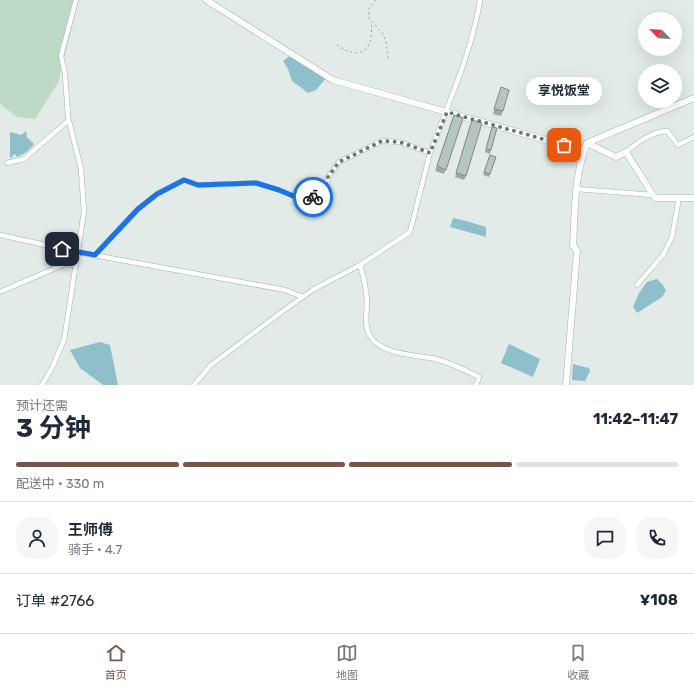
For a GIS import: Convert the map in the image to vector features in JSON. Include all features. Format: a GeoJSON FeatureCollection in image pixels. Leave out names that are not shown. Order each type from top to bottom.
{"type":"FeatureCollection","features":[{"type":"Feature","properties":{"kind":"street"},"geometry":{"type":"LineString","coordinates":[[42,385],[52,368],[64,340],[84,212],[81,169],[69,120],[65,74],[61,56],[76,0]]}},
{"type":"Feature","properties":{"kind":"street"},"geometry":{"type":"LineString","coordinates":[[206,0],[333,80],[584,150]]}},
{"type":"Feature","properties":{"kind":"street"},"geometry":{"type":"LineString","coordinates":[[194,385],[211,365],[314,289],[360,265],[410,232],[430,153],[447,112],[470,48],[480,0]]}},
{"type":"Feature","properties":{"kind":"street"},"geometry":{"type":"LineString","coordinates":[[566,385],[577,251],[573,245],[577,189],[582,158],[587,143],[694,98]]}},
{"type":"Feature","properties":{"kind":"street"},"geometry":{"type":"LineString","coordinates":[[7,163],[24,159],[69,120]]}},
{"type":"Feature","properties":{"kind":"street"},"geometry":{"type":"LineString","coordinates":[[587,143],[616,157],[626,152],[641,139],[662,131],[668,131],[678,145],[694,137]]}},
{"type":"Feature","properties":{"kind":"street"},"geometry":{"type":"LineString","coordinates":[[95,255],[138,209],[157,194],[184,180],[198,185],[256,183],[279,190],[303,200],[324,194],[328,177],[339,162],[382,141],[400,142],[430,153]]}},
{"type":"Feature","properties":{"kind":"street"},"geometry":{"type":"LineString","coordinates":[[626,152],[655,198],[694,198]]}},
{"type":"Feature","properties":{"kind":"street"},"geometry":{"type":"LineString","coordinates":[[577,189],[653,195]]}},
{"type":"Feature","properties":{"kind":"street"},"geometry":{"type":"LineString","coordinates":[[637,285],[663,255],[672,237],[679,198]]}},
{"type":"Feature","properties":{"kind":"street"},"geometry":{"type":"LineString","coordinates":[[0,236],[77,252],[285,290],[303,297]]}},
{"type":"Feature","properties":{"kind":"street"},"geometry":{"type":"LineString","coordinates":[[0,292],[65,264],[75,265]]}},
{"type":"Feature","properties":{"kind":"street"},"geometry":{"type":"LineString","coordinates":[[360,265],[367,300],[366,321],[369,334],[378,345],[395,351],[451,364],[479,376],[476,385]]}},
{"type":"Feature","properties":{"kind":"path"},"geometry":{"type":"LineString","coordinates":[[376,0],[369,8],[369,18],[383,34],[386,42],[388,61]]}},
{"type":"Feature","properties":{"kind":"path"},"geometry":{"type":"LineString","coordinates":[[337,45],[354,54],[363,51],[371,38],[372,22]]}},
{"type":"Feature","properties":{"kind":"green space"},"geometry":{"type":"Polygon","coordinates":[[[0,0],[76,0],[76,10],[58,83],[35,119],[17,117],[0,104],[0,0]]]}},
{"type":"Feature","properties":{"kind":"water"},"geometry":{"type":"Polygon","coordinates":[[[291,55],[326,78],[316,90],[308,93],[292,81],[288,69],[283,61],[291,55]]]}},
{"type":"Feature","properties":{"kind":"water"},"geometry":{"type":"Polygon","coordinates":[[[26,131],[27,137],[34,144],[22,155],[17,157],[15,154],[12,158],[10,157],[10,132],[21,135],[26,131]]]}},
{"type":"Feature","properties":{"kind":"water"},"geometry":{"type":"Polygon","coordinates":[[[453,218],[486,227],[486,237],[450,227],[453,218]]]}},
{"type":"Feature","properties":{"kind":"water"},"geometry":{"type":"Polygon","coordinates":[[[657,279],[666,291],[662,297],[637,313],[633,307],[639,293],[647,282],[657,279]]]}},
{"type":"Feature","properties":{"kind":"water"},"geometry":{"type":"Polygon","coordinates":[[[100,342],[110,345],[118,385],[103,385],[80,368],[70,350],[100,342]]]}},
{"type":"Feature","properties":{"kind":"water"},"geometry":{"type":"Polygon","coordinates":[[[509,344],[540,359],[533,377],[501,363],[509,344]]]}},
{"type":"Feature","properties":{"kind":"water"},"geometry":{"type":"Polygon","coordinates":[[[573,364],[589,368],[590,371],[585,381],[572,380],[573,364]]]}},
{"type":"Feature","properties":{"kind":"building"},"geometry":{"type":"Polygon","coordinates":[[[501,87],[509,90],[503,111],[494,109],[501,87]]]}},
{"type":"Feature","properties":{"kind":"building"},"geometry":{"type":"Polygon","coordinates":[[[454,115],[463,118],[446,170],[437,166],[454,115]]]}},
{"type":"Feature","properties":{"kind":"building"},"geometry":{"type":"Polygon","coordinates":[[[472,120],[482,123],[466,176],[456,173],[472,120]]]}},
{"type":"Feature","properties":{"kind":"building"},"geometry":{"type":"Polygon","coordinates":[[[492,127],[497,128],[491,150],[486,149],[492,127]]]}},
{"type":"Feature","properties":{"kind":"building"},"geometry":{"type":"Polygon","coordinates":[[[490,155],[496,157],[490,174],[484,172],[490,155]]]}},
{"type":"Feature","properties":{"kind":"way so far"},"geometry":{"type":"LineString","coordinates":[[313,197],[324,194],[328,177],[339,162],[382,141],[400,142],[430,153],[447,112],[564,145]]}},
{"type":"Feature","properties":{"kind":"place","name":"享悦饭堂"},"geometry":{"type":"Point","coordinates":[564,145]}},
{"type":"Feature","properties":{"kind":"route"},"geometry":{"type":"LineString","coordinates":[[62,249],[95,255],[138,209],[157,194],[184,180],[198,185],[256,183],[279,190],[303,200],[313,197]]}}]}
